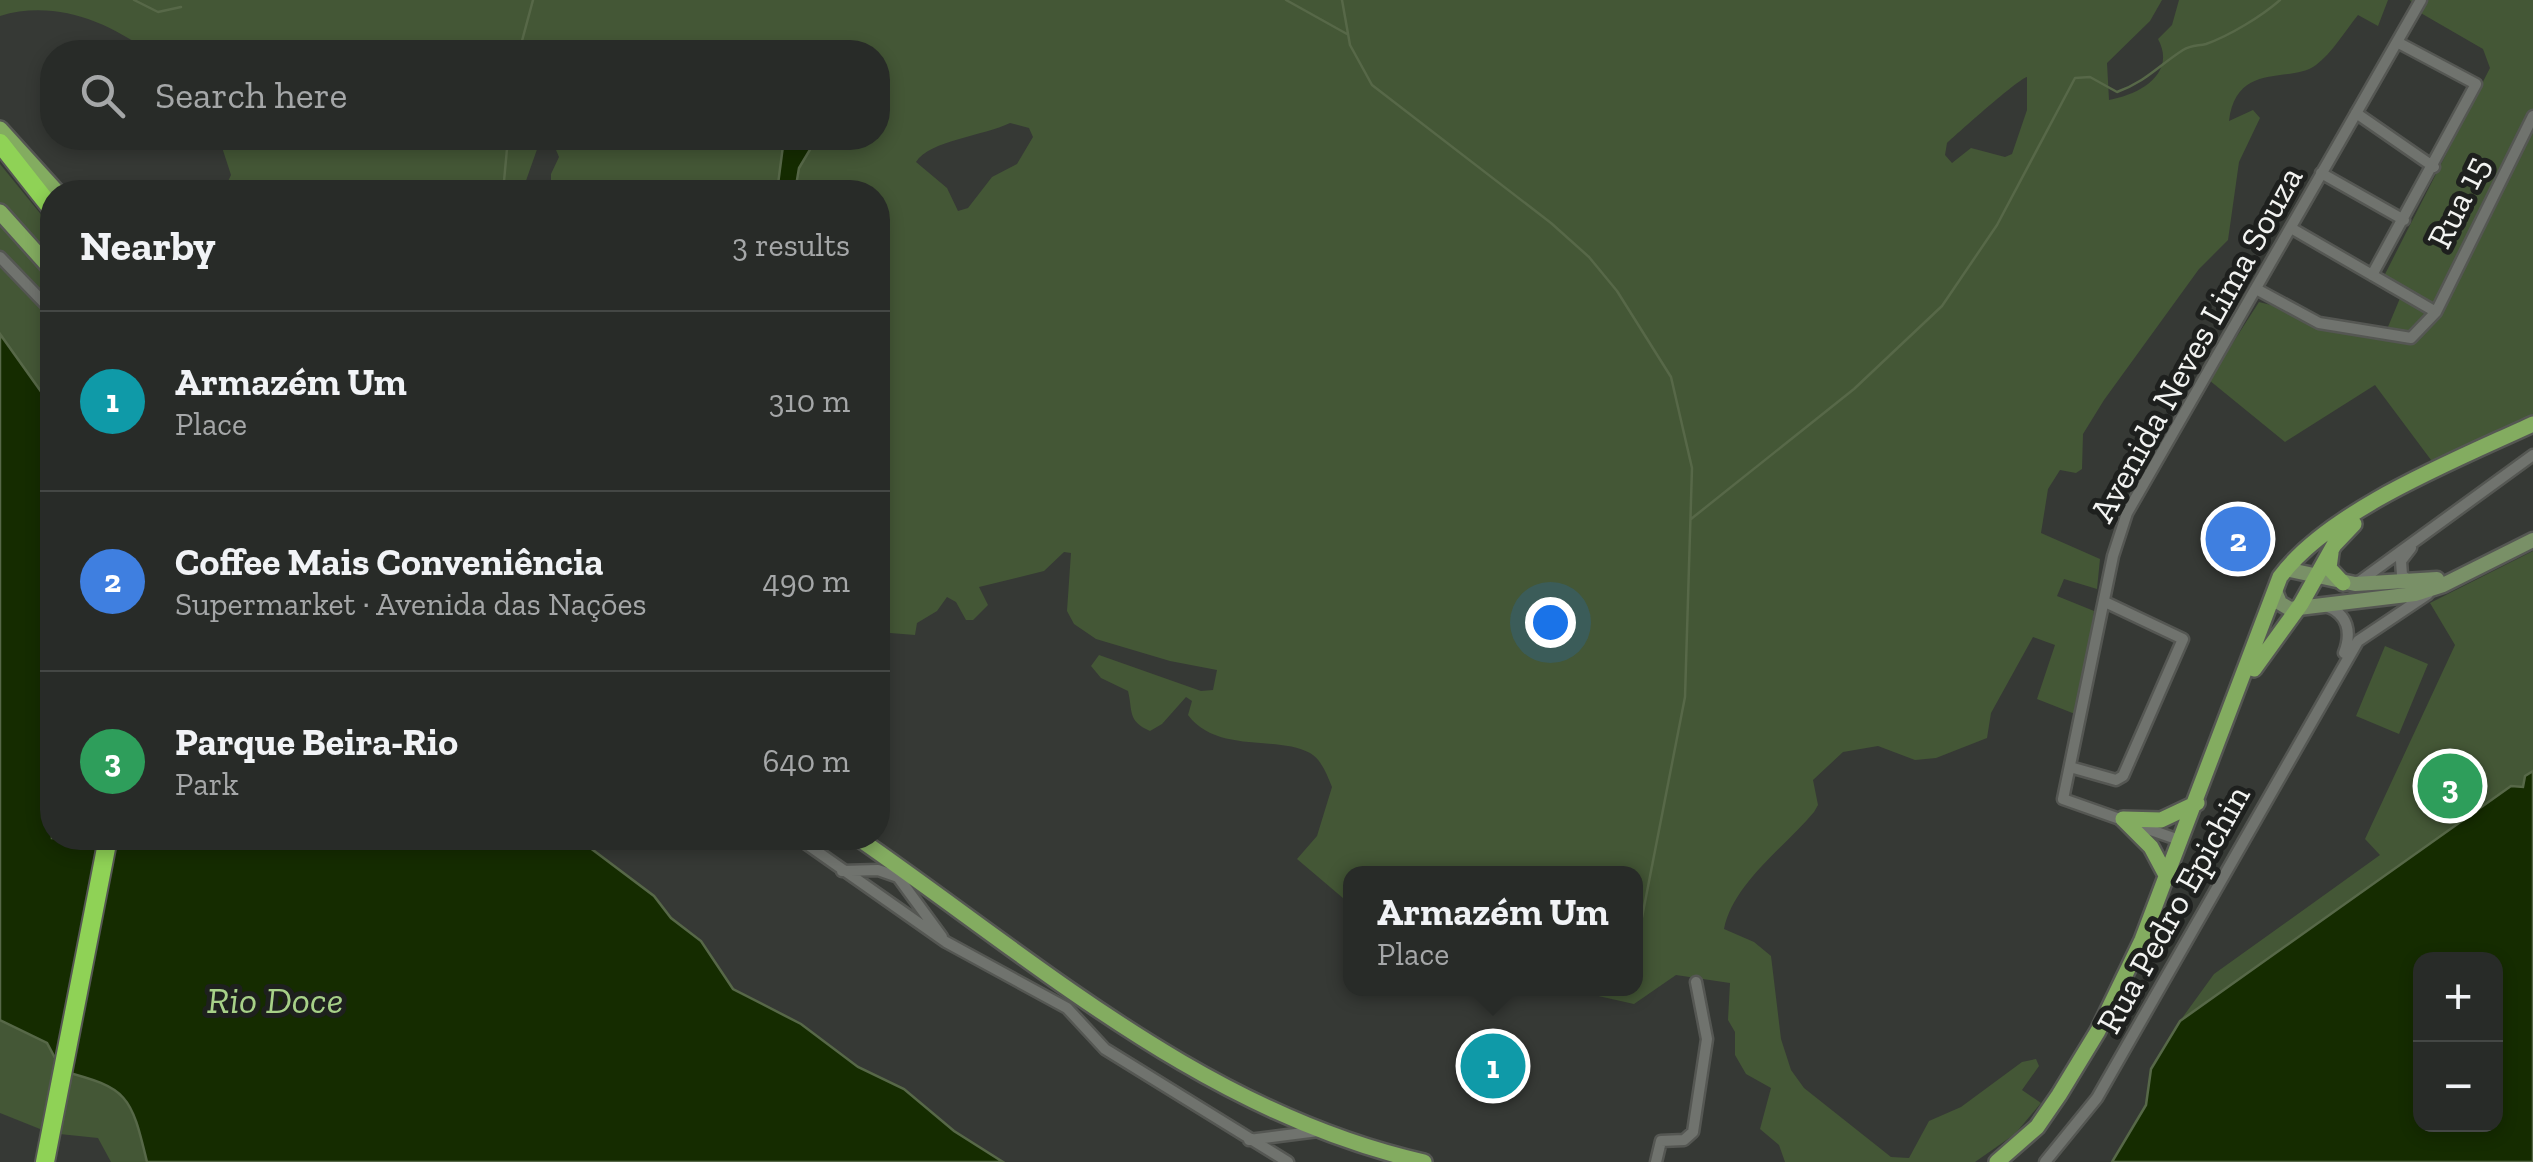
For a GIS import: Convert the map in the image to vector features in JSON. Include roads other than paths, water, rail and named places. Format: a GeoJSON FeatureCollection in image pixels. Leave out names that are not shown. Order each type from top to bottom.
{"type":"FeatureCollection","features":[{"type":"Feature","properties":{"kind":"highway"},"geometry":{"type":"LineString","coordinates":[[4,151],[40,194]]}},
{"type":"Feature","properties":{"kind":"highway"},"geometry":{"type":"LineString","coordinates":[[45,1162],[106,850]]}},
{"type":"Feature","properties":{"kind":"main road"},"geometry":{"type":"LineString","coordinates":[[0,129],[46,180]]}},
{"type":"Feature","properties":{"kind":"main road"},"geometry":{"type":"LineString","coordinates":[[0,212],[40,257]]}},
{"type":"Feature","properties":{"kind":"main road"},"geometry":{"type":"LineString","coordinates":[[1997,1162],[2037,1127],[2098,1031],[2182,841],[2286,570],[2323,536],[2370,506],[2533,424]]}},
{"type":"Feature","properties":{"kind":"main road"},"geometry":{"type":"LineString","coordinates":[[2237,696],[2334,546],[2370,506]]}},
{"type":"Feature","properties":{"kind":"main road"},"geometry":{"type":"LineString","coordinates":[[2334,546],[2328,568],[2349,584]]}},
{"type":"Feature","properties":{"kind":"main road"},"geometry":{"type":"LineString","coordinates":[[2123,819],[2161,820],[2197,803]]}},
{"type":"Feature","properties":{"kind":"main road"},"geometry":{"type":"LineString","coordinates":[[2123,819],[2151,848],[2167,877]]}},
{"type":"Feature","properties":{"kind":"main road"},"geometry":{"type":"LineString","coordinates":[[872,850],[1155,1048],[1239,1096],[1319,1130],[1424,1162]]}},
{"type":"Feature","properties":{"kind":"street","name":"Avenida Neves Lima Souza"},"geometry":{"type":"LineString","coordinates":[[2182,841],[2063,799],[2127,512],[2258,290],[2421,0]]}},
{"type":"Feature","properties":{"kind":"street"},"geometry":{"type":"LineString","coordinates":[[2372,275],[2476,84],[2397,42]]}},
{"type":"Feature","properties":{"kind":"street"},"geometry":{"type":"LineString","coordinates":[[2356,114],[2434,166]]}},
{"type":"Feature","properties":{"kind":"street","name":"Rua 15"},"geometry":{"type":"LineString","coordinates":[[2436,312],[2533,116]]}},
{"type":"Feature","properties":{"kind":"street"},"geometry":{"type":"LineString","coordinates":[[2322,173],[2404,220]]}},
{"type":"Feature","properties":{"kind":"street"},"geometry":{"type":"LineString","coordinates":[[2258,290],[2319,323],[2411,338],[2436,312],[2291,228]]}},
{"type":"Feature","properties":{"kind":"street"},"geometry":{"type":"LineString","coordinates":[[0,257],[40,299]]}},
{"type":"Feature","properties":{"kind":"street"},"geometry":{"type":"LineString","coordinates":[[2349,584],[2533,455]]}},
{"type":"Feature","properties":{"kind":"street"},"geometry":{"type":"LineString","coordinates":[[2413,583],[2402,575],[2401,562],[2416,540]]}},
{"type":"Feature","properties":{"kind":"street"},"geometry":{"type":"LineString","coordinates":[[2275,591],[2286,607],[2415,594],[2443,586],[2533,540]]}},
{"type":"Feature","properties":{"kind":"street"},"geometry":{"type":"LineString","coordinates":[[2286,570],[2349,584],[2413,583],[2467,574]]}},
{"type":"Feature","properties":{"kind":"street","name":"Rua Pedro Epichin"},"geometry":{"type":"LineString","coordinates":[[2045,1162],[2098,1098],[2336,673],[2373,628],[2443,586]]}},
{"type":"Feature","properties":{"kind":"street"},"geometry":{"type":"LineString","coordinates":[[2070,767],[2116,780],[2123,776],[2184,639],[2105,602]]}},
{"type":"Feature","properties":{"kind":"street","name":"Rua Pedro Epichin"},"geometry":{"type":"LineString","coordinates":[[2321,604],[2337,610],[2349,632],[2336,673]]}},
{"type":"Feature","properties":{"kind":"street"},"geometry":{"type":"LineString","coordinates":[[814,850],[946,942],[1067,1008],[1106,1049],[1288,1162]]}},
{"type":"Feature","properties":{"kind":"street"},"geometry":{"type":"LineString","coordinates":[[842,871],[900,873],[946,942]]}},
{"type":"Feature","properties":{"kind":"street"},"geometry":{"type":"LineString","coordinates":[[1656,1162],[1661,1140],[1689,1139],[1693,1132],[1707,1039],[1696,982]]}},
{"type":"Feature","properties":{"kind":"street"},"geometry":{"type":"LineString","coordinates":[[1249,1140],[1319,1130]]}},
{"type":"Feature","properties":{"kind":"water"},"geometry":{"type":"Polygon","coordinates":[[[782,150],[810,150],[797,180],[779,180],[782,150]]]}},
{"type":"Feature","properties":{"kind":"water","name":"Rio Doce"},"geometry":{"type":"Polygon","coordinates":[[[0,334],[40,390],[40,850],[593,850],[654,896],[671,918],[701,941],[733,989],[801,1024],[858,1067],[904,1089],[954,1131],[1003,1162],[147,1162],[136,1122],[123,1098],[101,1083],[62,1071],[47,1043],[0,1020],[0,334]]]}},
{"type":"Feature","properties":{"kind":"water"},"geometry":{"type":"Polygon","coordinates":[[[2533,771],[2533,1162],[2112,1162],[2146,1105],[2151,1069],[2180,1021],[2511,786],[2523,787],[2525,776],[2533,771]]]}},
{"type":"Feature","properties":{"kind":"waterway"},"geometry":{"type":"LineString","coordinates":[[134,0],[158,12],[181,7]]}},
{"type":"Feature","properties":{"kind":"waterway"},"geometry":{"type":"LineString","coordinates":[[522,40],[533,0]]}},
{"type":"Feature","properties":{"kind":"waterway"},"geometry":{"type":"LineString","coordinates":[[1286,0],[1347,34]]}},
{"type":"Feature","properties":{"kind":"waterway"},"geometry":{"type":"LineString","coordinates":[[1342,0],[1350,45],[1372,85],[1551,223],[1589,257],[1617,291],[1671,377],[1692,468],[1685,697],[1643,912]]}},
{"type":"Feature","properties":{"kind":"waterway"},"geometry":{"type":"LineString","coordinates":[[1691,519],[1854,389],[1942,306],[1997,225],[2075,78],[2090,77],[2117,92],[2186,48],[2235,31],[2280,0]]}},
{"type":"Feature","properties":{"kind":"waterway"},"geometry":{"type":"LineString","coordinates":[[504,180],[507,150]]}},
{"type":"Feature","properties":{"kind":"place","name":"Coffee Mais Conveniência"},"geometry":{"type":"Point","coordinates":[2238,539]}},
{"type":"Feature","properties":{"kind":"place","name":"Parque Beira-Rio"},"geometry":{"type":"Point","coordinates":[2450,786]}},
{"type":"Feature","properties":{"kind":"place","name":"Armazém Um"},"geometry":{"type":"Point","coordinates":[1493,1066]}}]}
